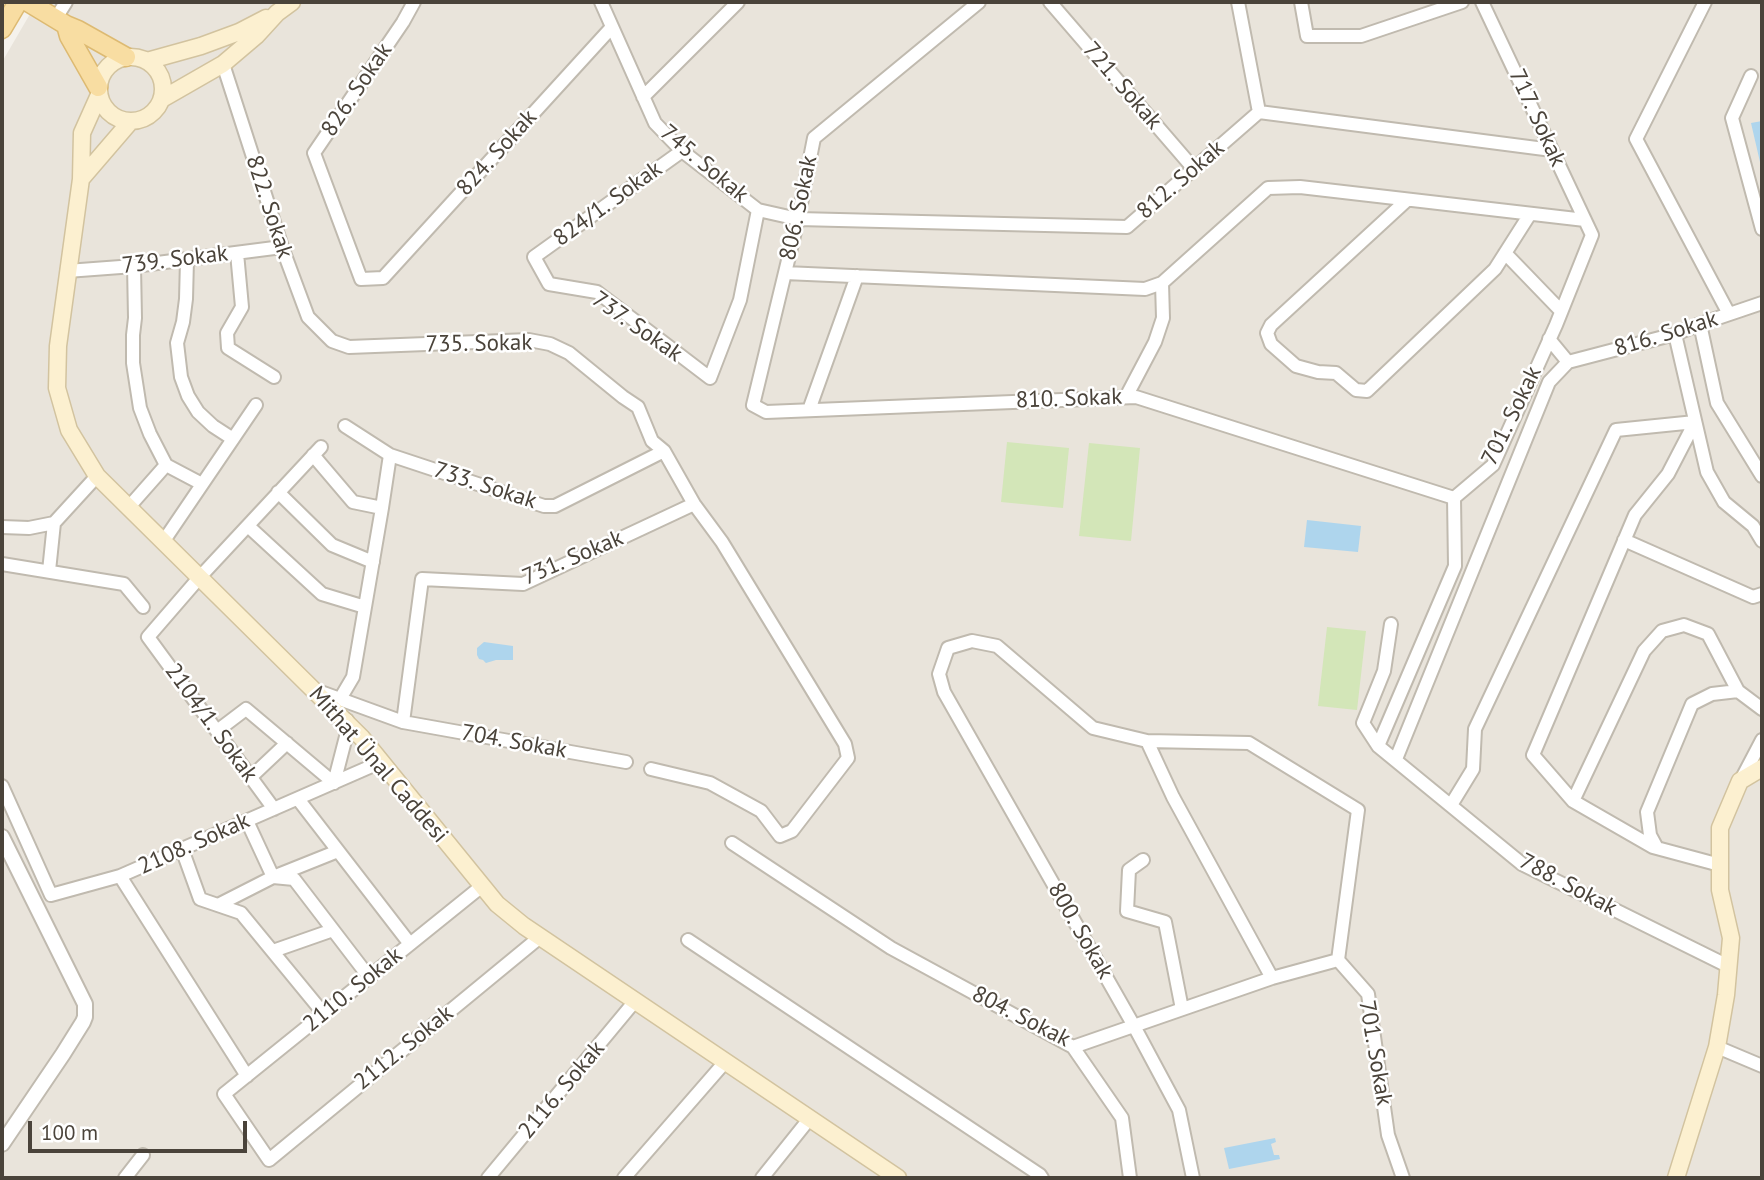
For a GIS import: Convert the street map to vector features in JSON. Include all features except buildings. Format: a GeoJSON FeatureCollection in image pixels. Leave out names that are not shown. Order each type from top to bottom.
{"type":"FeatureCollection","features":[{"type":"Feature","properties":{"kind":"main road"},"geometry":{"type":"LineString","coordinates":[[2,29],[18,2]]}},
{"type":"Feature","properties":{"kind":"main road"},"geometry":{"type":"LineString","coordinates":[[28,2],[126,57]]}},
{"type":"Feature","properties":{"kind":"main road"},"geometry":{"type":"LineString","coordinates":[[147,61],[239,32],[277,13],[292,2]]}},
{"type":"Feature","properties":{"kind":"main road"},"geometry":{"type":"LineString","coordinates":[[162,99],[223,64],[256,36],[277,13]]}},
{"type":"Feature","properties":{"kind":"main road"},"geometry":{"type":"LineString","coordinates":[[61,22],[99,91],[104,107],[111,115],[130,122],[150,116],[158,108],[164,88],[156,68],[137,57],[126,57],[107,67],[101,76],[99,91]]}},
{"type":"Feature","properties":{"kind":"main road","name":"Mithat Ünal Caddesi"},"geometry":{"type":"LineString","coordinates":[[99,91],[82,133],[81,180],[58,345],[57,388],[69,430],[97,475],[362,738],[497,904],[540,937],[898,1178]]}},
{"type":"Feature","properties":{"kind":"main road"},"geometry":{"type":"LineString","coordinates":[[81,180],[130,122]]}},
{"type":"Feature","properties":{"kind":"main road"},"geometry":{"type":"LineString","coordinates":[[1676,1178],[1717,1047],[1726,995],[1731,938],[1720,890],[1720,828],[1740,780],[1762,768]]}},
{"type":"Feature","properties":{"kind":"street"},"geometry":{"type":"LineString","coordinates":[[61,22],[66,2]]}},
{"type":"Feature","properties":{"kind":"street","name":"826. Sokak"},"geometry":{"type":"LineString","coordinates":[[383,278],[361,279],[314,153],[414,2]]}},
{"type":"Feature","properties":{"kind":"street"},"geometry":{"type":"LineString","coordinates":[[643,97],[738,2]]}},
{"type":"Feature","properties":{"kind":"street","name":"806. Sokak"},"geometry":{"type":"LineString","coordinates":[[753,405],[798,219],[814,138],[979,2]]}},
{"type":"Feature","properties":{"kind":"street","name":"721. Sokak"},"geometry":{"type":"LineString","coordinates":[[1050,2],[1194,169]]}},
{"type":"Feature","properties":{"kind":"street"},"geometry":{"type":"LineString","coordinates":[[1238,2],[1259,112],[1552,150]]}},
{"type":"Feature","properties":{"kind":"street"},"geometry":{"type":"LineString","coordinates":[[1301,2],[1307,36],[1360,36],[1462,2]]}},
{"type":"Feature","properties":{"kind":"street"},"geometry":{"type":"LineString","coordinates":[[1414,2],[1421,15]]}},
{"type":"Feature","properties":{"kind":"street","name":"717. Sokak"},"geometry":{"type":"LineString","coordinates":[[1482,2],[1592,235]]}},
{"type":"Feature","properties":{"kind":"street"},"geometry":{"type":"LineString","coordinates":[[1704,2],[1636,139],[1729,314]]}},
{"type":"Feature","properties":{"kind":"street","name":"745. Sokak"},"geometry":{"type":"LineString","coordinates":[[603,3],[655,124],[682,151],[758,210],[798,219]]}},
{"type":"Feature","properties":{"kind":"street","name":"824. Sokak"},"geometry":{"type":"LineString","coordinates":[[383,278],[612,27]]}},
{"type":"Feature","properties":{"kind":"street","name":"822. Sokak"},"geometry":{"type":"LineString","coordinates":[[223,64],[282,247],[309,317],[332,341]]}},
{"type":"Feature","properties":{"kind":"street"},"geometry":{"type":"LineString","coordinates":[[1751,76],[1732,118],[1762,229]]}},
{"type":"Feature","properties":{"kind":"street","name":"812. Sokak"},"geometry":{"type":"LineString","coordinates":[[798,219],[1127,227],[1259,112]]}},
{"type":"Feature","properties":{"kind":"street","name":"824/1. Sokak"},"geometry":{"type":"LineString","coordinates":[[534,257],[682,151]]}},
{"type":"Feature","properties":{"kind":"street"},"geometry":{"type":"LineString","coordinates":[[785,273],[1145,289],[1162,283],[1268,188],[1300,187],[1586,220]]}},
{"type":"Feature","properties":{"kind":"street"},"geometry":{"type":"LineString","coordinates":[[1407,200],[1271,325],[1266,333],[1270,344],[1296,366],[1318,372],[1336,373],[1356,390],[1367,391],[1495,269],[1530,214]]}},
{"type":"Feature","properties":{"kind":"street","name":"806. Sokak"},"geometry":{"type":"LineString","coordinates":[[710,378],[740,300],[758,210]]}},
{"type":"Feature","properties":{"kind":"street","name":"701. Sokak"},"geometry":{"type":"LineString","coordinates":[[1454,498],[1493,465],[1562,311],[1592,235]]}},
{"type":"Feature","properties":{"kind":"street","name":"739. Sokak"},"geometry":{"type":"LineString","coordinates":[[67,271],[134,266],[282,247]]}},
{"type":"Feature","properties":{"kind":"street"},"geometry":{"type":"LineString","coordinates":[[237,253],[242,307],[227,332],[228,348],[274,377]]}},
{"type":"Feature","properties":{"kind":"street"},"geometry":{"type":"LineString","coordinates":[[1505,253],[1562,311]]}},
{"type":"Feature","properties":{"kind":"street","name":"737. Sokak"},"geometry":{"type":"LineString","coordinates":[[534,257],[550,284],[597,292],[710,378]]}},
{"type":"Feature","properties":{"kind":"street"},"geometry":{"type":"LineString","coordinates":[[187,260],[186,299],[177,343],[181,377],[198,412],[233,439]]}},
{"type":"Feature","properties":{"kind":"street"},"geometry":{"type":"LineString","coordinates":[[134,266],[133,363],[140,408],[166,465],[202,484]]}},
{"type":"Feature","properties":{"kind":"street"},"geometry":{"type":"LineString","coordinates":[[809,410],[857,276]]}},
{"type":"Feature","properties":{"kind":"street"},"geometry":{"type":"LineString","coordinates":[[1126,397],[1163,318],[1162,283]]}},
{"type":"Feature","properties":{"kind":"street","name":"816. Sokak"},"geometry":{"type":"LineString","coordinates":[[1568,362],[1675,334],[1762,303]]}},
{"type":"Feature","properties":{"kind":"street"},"geometry":{"type":"LineString","coordinates":[[1700,324],[1717,403],[1762,476]]}},
{"type":"Feature","properties":{"kind":"street"},"geometry":{"type":"LineString","coordinates":[[1675,334],[1707,472],[1724,502],[1753,526],[1762,541]]}},
{"type":"Feature","properties":{"kind":"street"},"geometry":{"type":"LineString","coordinates":[[1549,339],[1568,362]]}},
{"type":"Feature","properties":{"kind":"street","name":"735. Sokak"},"geometry":{"type":"LineString","coordinates":[[332,341],[349,346],[528,341],[550,344],[569,353],[638,407],[652,441],[664,451],[694,504]]}},
{"type":"Feature","properties":{"kind":"street","name":"701. Sokak"},"geometry":{"type":"LineString","coordinates":[[1396,759],[1549,382],[1568,362]]}},
{"type":"Feature","properties":{"kind":"street","name":"810. Sokak"},"geometry":{"type":"LineString","coordinates":[[753,405],[766,412],[1136,397],[1454,498]]}},
{"type":"Feature","properties":{"kind":"street"},"geometry":{"type":"LineString","coordinates":[[163,542],[256,405]]}},
{"type":"Feature","properties":{"kind":"street"},"geometry":{"type":"LineString","coordinates":[[1695,422],[1668,474],[1635,515],[1533,755],[1573,801],[1657,848],[1720,865]]}},
{"type":"Feature","properties":{"kind":"street"},"geometry":{"type":"LineString","coordinates":[[1451,805],[1473,769],[1475,729],[1616,430],[1695,422]]}},
{"type":"Feature","properties":{"kind":"street","name":"733. Sokak"},"geometry":{"type":"LineString","coordinates":[[345,426],[390,455],[544,506],[555,506],[664,451]]}},
{"type":"Feature","properties":{"kind":"street"},"geometry":{"type":"LineString","coordinates":[[200,578],[317,451],[353,502],[382,509]]}},
{"type":"Feature","properties":{"kind":"street"},"geometry":{"type":"LineString","coordinates":[[217,731],[246,709],[334,783],[349,725],[340,699],[353,677],[390,455]]}},
{"type":"Feature","properties":{"kind":"street"},"geometry":{"type":"LineString","coordinates":[[128,508],[166,465]]}},
{"type":"Feature","properties":{"kind":"street"},"geometry":{"type":"LineString","coordinates":[[49,571],[54,523],[97,475]]}},
{"type":"Feature","properties":{"kind":"street"},"geometry":{"type":"LineString","coordinates":[[278,492],[332,545],[373,562]]}},
{"type":"Feature","properties":{"kind":"street"},"geometry":{"type":"LineString","coordinates":[[1378,746],[1455,566],[1454,498]]}},
{"type":"Feature","properties":{"kind":"street"},"geometry":{"type":"LineString","coordinates":[[651,769],[710,783],[761,811],[780,836],[792,831],[848,758],[845,744],[722,542],[694,504]]}},
{"type":"Feature","properties":{"kind":"street","name":"731. Sokak"},"geometry":{"type":"LineString","coordinates":[[403,722],[422,579],[523,584],[694,504]]}},
{"type":"Feature","properties":{"kind":"street"},"geometry":{"type":"LineString","coordinates":[[2,527],[29,528],[54,523]]}},
{"type":"Feature","properties":{"kind":"street"},"geometry":{"type":"LineString","coordinates":[[248,526],[322,594],[365,607]]}},
{"type":"Feature","properties":{"kind":"street"},"geometry":{"type":"LineString","coordinates":[[1624,540],[1753,597],[1762,594]]}},
{"type":"Feature","properties":{"kind":"street"},"geometry":{"type":"LineString","coordinates":[[2,564],[124,584],[143,607]]}},
{"type":"Feature","properties":{"kind":"street","name":"2104/1. Sokak"},"geometry":{"type":"LineString","coordinates":[[200,578],[148,637],[274,809]]}},
{"type":"Feature","properties":{"kind":"street","name":"788. Sokak"},"geometry":{"type":"LineString","coordinates":[[1391,624],[1384,671],[1363,723],[1378,746],[1522,864],[1728,966]]}},
{"type":"Feature","properties":{"kind":"street"},"geometry":{"type":"LineString","coordinates":[[1573,801],[1644,651],[1662,631],[1684,625],[1708,634],[1738,691],[1762,709]]}},
{"type":"Feature","properties":{"kind":"street","name":"800. Sokak"},"geometry":{"type":"LineString","coordinates":[[1147,741],[1093,728],[997,646],[972,641],[948,648],[939,674],[944,692],[1179,1110],[1193,1178]]}},
{"type":"Feature","properties":{"kind":"street","name":"704. Sokak"},"geometry":{"type":"LineString","coordinates":[[314,690],[403,722],[625,762]]}},
{"type":"Feature","properties":{"kind":"street"},"geometry":{"type":"LineString","coordinates":[[1657,848],[1650,835],[1647,812],[1692,704],[1712,694],[1738,691]]}},
{"type":"Feature","properties":{"kind":"street"},"geometry":{"type":"LineString","coordinates":[[1740,780],[1762,740]]}},
{"type":"Feature","properties":{"kind":"street"},"geometry":{"type":"LineString","coordinates":[[1272,978],[1173,797],[1147,741],[1249,743],[1358,810],[1338,960]]}},
{"type":"Feature","properties":{"kind":"street"},"geometry":{"type":"LineString","coordinates":[[251,777],[287,743]]}},
{"type":"Feature","properties":{"kind":"street","name":"2108. Sokak"},"geometry":{"type":"LineString","coordinates":[[2,786],[51,895],[120,876],[381,762]]}},
{"type":"Feature","properties":{"kind":"street"},"geometry":{"type":"LineString","coordinates":[[298,799],[410,944]]}},
{"type":"Feature","properties":{"kind":"street"},"geometry":{"type":"LineString","coordinates":[[247,821],[273,877]]}},
{"type":"Feature","properties":{"kind":"street"},"geometry":{"type":"LineString","coordinates":[[2,837],[85,1004],[83,1023],[2,1144]]}},
{"type":"Feature","properties":{"kind":"street","name":"804. Sokak"},"geometry":{"type":"LineString","coordinates":[[732,843],[891,948],[1073,1047],[1272,978],[1338,960]]}},
{"type":"Feature","properties":{"kind":"street"},"geometry":{"type":"LineString","coordinates":[[182,849],[200,899],[241,913],[324,1014]]}},
{"type":"Feature","properties":{"kind":"street"},"geometry":{"type":"LineString","coordinates":[[218,905],[273,877],[338,850]]}},
{"type":"Feature","properties":{"kind":"street"},"geometry":{"type":"LineString","coordinates":[[1143,860],[1129,870],[1127,911],[1165,922],[1182,1009]]}},
{"type":"Feature","properties":{"kind":"street"},"geometry":{"type":"LineString","coordinates":[[120,876],[247,1076]]}},
{"type":"Feature","properties":{"kind":"street"},"geometry":{"type":"LineString","coordinates":[[273,877],[294,879],[369,977]]}},
{"type":"Feature","properties":{"kind":"street","name":"2110. Sokak"},"geometry":{"type":"LineString","coordinates":[[224,1094],[482,886]]}},
{"type":"Feature","properties":{"kind":"street"},"geometry":{"type":"LineString","coordinates":[[272,951],[333,930]]}},
{"type":"Feature","properties":{"kind":"street","name":"2112. Sokak"},"geometry":{"type":"LineString","coordinates":[[224,1094],[269,1160],[540,937]]}},
{"type":"Feature","properties":{"kind":"street"},"geometry":{"type":"LineString","coordinates":[[688,940],[1042,1178]]}},
{"type":"Feature","properties":{"kind":"street","name":"701. Sokak"},"geometry":{"type":"LineString","coordinates":[[1338,960],[1368,994],[1388,1135],[1403,1178]]}},
{"type":"Feature","properties":{"kind":"street","name":"2116. Sokak"},"geometry":{"type":"LineString","coordinates":[[488,1178],[635,1001]]}},
{"type":"Feature","properties":{"kind":"street"},"geometry":{"type":"LineString","coordinates":[[1073,1047],[1122,1118],[1130,1178]]}},
{"type":"Feature","properties":{"kind":"street"},"geometry":{"type":"LineString","coordinates":[[1717,1047],[1762,1066]]}},
{"type":"Feature","properties":{"kind":"street"},"geometry":{"type":"LineString","coordinates":[[624,1178],[725,1062]]}},
{"type":"Feature","properties":{"kind":"street"},"geometry":{"type":"LineString","coordinates":[[762,1178],[810,1118]]}},
{"type":"Feature","properties":{"kind":"street"},"geometry":{"type":"LineString","coordinates":[[125,1178],[143,1156]]}},
{"type":"Feature","properties":{"kind":"shaded area"},"geometry":{"type":"Polygon","coordinates":[[[37,2],[1762,2],[1762,1178],[2,1178],[2,62],[37,2]]]}},
{"type":"Feature","properties":{"kind":"green space"},"geometry":{"type":"Polygon","coordinates":[[[1007,442],[1069,448],[1063,508],[1001,502],[1007,442]]]}},
{"type":"Feature","properties":{"kind":"green space"},"geometry":{"type":"Polygon","coordinates":[[[1089,443],[1140,448],[1131,541],[1079,536],[1089,443]]]}},
{"type":"Feature","properties":{"kind":"green space"},"geometry":{"type":"Polygon","coordinates":[[[1327,627],[1366,631],[1357,710],[1318,706],[1327,627]]]}},
{"type":"Feature","properties":{"kind":"water"},"geometry":{"type":"Polygon","coordinates":[[[1762,121],[1762,161],[1760,162],[1751,123],[1762,121]]]}},
{"type":"Feature","properties":{"kind":"water"},"geometry":{"type":"Polygon","coordinates":[[[1307,520],[1361,526],[1358,552],[1304,547],[1307,520]]]}},
{"type":"Feature","properties":{"kind":"water"},"geometry":{"type":"Polygon","coordinates":[[[484,642],[513,646],[513,660],[486,663],[479,659],[477,648],[484,642]]]}},
{"type":"Feature","properties":{"kind":"water"},"geometry":{"type":"Polygon","coordinates":[[[1275,1138],[1276,1142],[1271,1144],[1274,1155],[1279,1155],[1280,1159],[1229,1169],[1224,1148],[1275,1138]]]}}]}
